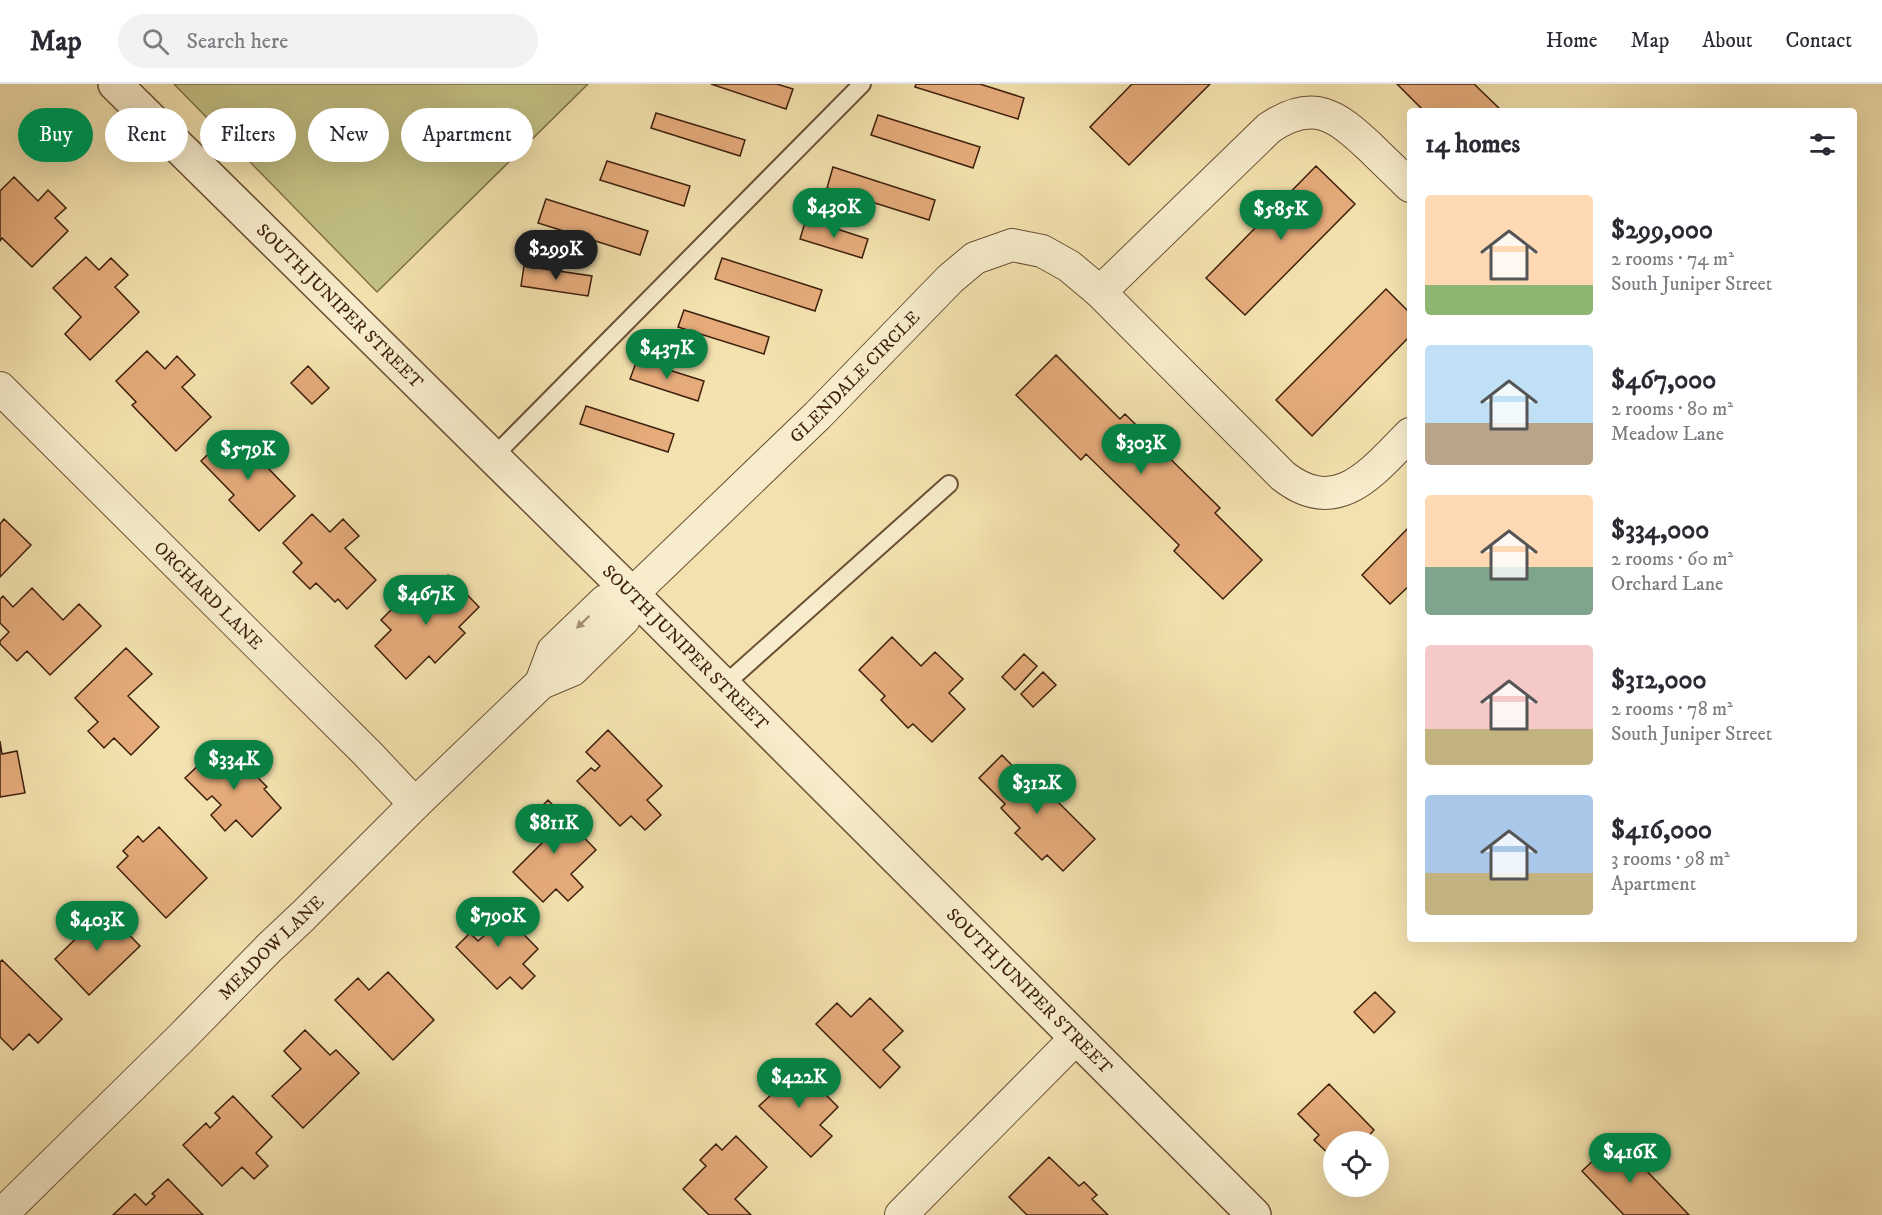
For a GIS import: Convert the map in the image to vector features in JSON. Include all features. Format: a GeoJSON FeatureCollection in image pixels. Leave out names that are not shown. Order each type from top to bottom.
{"type":"FeatureCollection","features":[{"type":"Feature","properties":{"kind":"street","name":"SOUTH JUNIPER STREET"},"geometry":{"type":"LineString","coordinates":[[115,84],[632,594],[1254,1215]]}},
{"type":"Feature","properties":{"kind":"street"},"geometry":{"type":"LineString","coordinates":[[1100,292],[1269,128],[1283,118],[1298,113],[1314,112],[1341,121],[1407,183]]}},
{"type":"Feature","properties":{"kind":"street","name":"GLENDALE CIRCLE"},"geometry":{"type":"LineString","coordinates":[[632,594],[818,415],[950,279],[975,258],[1012,245],[1042,251],[1069,266],[1100,292],[1283,476],[1301,488],[1327,493],[1342,491],[1356,485],[1407,437]]}},
{"type":"Feature","properties":{"kind":"street","name":"ORCHARD LANE"},"geometry":{"type":"LineString","coordinates":[[0,388],[366,752],[415,804]]}},
{"type":"Feature","properties":{"kind":"street","name":"MEADOW LANE"},"geometry":{"type":"LineString","coordinates":[[1,1215],[415,804],[541,683],[572,670],[609,634],[624,619],[632,594]]}},
{"type":"Feature","properties":{"kind":"street"},"geometry":{"type":"LineString","coordinates":[[901,1215],[1076,1038]]}},
{"type":"Feature","properties":{"kind":"lane"},"geometry":{"type":"LineString","coordinates":[[493,458],[862,84]]}},
{"type":"Feature","properties":{"kind":"lane"},"geometry":{"type":"LineString","coordinates":[[723,686],[949,484]]}},
{"type":"Feature","properties":{"kind":"shaded area"},"geometry":{"type":"Polygon","coordinates":[[[174,84],[588,84],[533,138],[533,108],[401,108],[401,162],[509,162],[377,292],[250,162],[296,162],[296,108],[200,108],[200,111],[174,84]]]}},
{"type":"Feature","properties":{"kind":"building"},"geometry":{"type":"Polygon","coordinates":[[[711,84],[777,84],[793,89],[786,109],[711,84]]]}},
{"type":"Feature","properties":{"kind":"building"},"geometry":{"type":"Polygon","coordinates":[[[916,84],[980,84],[1024,98],[1018,119],[915,87],[916,84]]]}},
{"type":"Feature","properties":{"kind":"building"},"geometry":{"type":"Polygon","coordinates":[[[1132,84],[1210,84],[1129,165],[1090,127],[1132,84]]]}},
{"type":"Feature","properties":{"kind":"building"},"geometry":{"type":"Polygon","coordinates":[[[1397,84],[1474,84],[1499,108],[1421,108],[1397,84]]]}},
{"type":"Feature","properties":{"kind":"building"},"geometry":{"type":"Polygon","coordinates":[[[656,113],[745,140],[740,156],[651,128],[656,113]]]}},
{"type":"Feature","properties":{"kind":"building"},"geometry":{"type":"Polygon","coordinates":[[[878,115],[980,147],[973,168],[871,135],[878,115]]]}},
{"type":"Feature","properties":{"kind":"building"},"geometry":{"type":"Polygon","coordinates":[[[607,161],[690,186],[684,206],[600,180],[607,161]]]}},
{"type":"Feature","properties":{"kind":"building"},"geometry":{"type":"Polygon","coordinates":[[[1316,166],[1355,204],[1245,315],[1206,278],[1316,166]]]}},
{"type":"Feature","properties":{"kind":"building"},"geometry":{"type":"Polygon","coordinates":[[[833,167],[935,200],[929,220],[827,188],[833,167]]]}},
{"type":"Feature","properties":{"kind":"building"},"geometry":{"type":"Polygon","coordinates":[[[14,177],[38,201],[48,190],[66,208],[55,218],[68,231],[32,267],[2,238],[0,241],[0,191],[14,177]]]}},
{"type":"Feature","properties":{"kind":"building"},"geometry":{"type":"Polygon","coordinates":[[[546,199],[648,231],[640,255],[538,223],[546,199]]]}},
{"type":"Feature","properties":{"kind":"building"},"geometry":{"type":"Polygon","coordinates":[[[806,219],[868,239],[862,258],[800,239],[806,219]]]}},
{"type":"Feature","properties":{"kind":"building"},"geometry":{"type":"Polygon","coordinates":[[[86,257],[99,270],[111,258],[128,275],[115,287],[139,312],[90,360],[65,334],[81,317],[53,288],[86,257]]]}},
{"type":"Feature","properties":{"kind":"building"},"geometry":{"type":"Polygon","coordinates":[[[722,258],[822,290],[815,311],[715,279],[722,258]]]}},
{"type":"Feature","properties":{"kind":"building"},"geometry":{"type":"Polygon","coordinates":[[[524,266],[592,276],[588,296],[521,286],[524,266]]]}},
{"type":"Feature","properties":{"kind":"building"},"geometry":{"type":"Polygon","coordinates":[[[1386,289],[1407,310],[1407,339],[1312,436],[1276,400],[1386,289]]]}},
{"type":"Feature","properties":{"kind":"building"},"geometry":{"type":"Polygon","coordinates":[[[684,310],[769,337],[764,354],[678,327],[684,310]]]}},
{"type":"Feature","properties":{"kind":"building"},"geometry":{"type":"Polygon","coordinates":[[[147,351],[165,369],[177,356],[195,375],[182,387],[211,417],[176,451],[132,405],[136,402],[116,381],[147,351]]]}},
{"type":"Feature","properties":{"kind":"building"},"geometry":{"type":"Polygon","coordinates":[[[1056,355],[1120,419],[1125,414],[1220,508],[1215,513],[1262,560],[1223,599],[1174,551],[1179,545],[1086,454],[1081,460],[1016,395],[1056,355]]]}},
{"type":"Feature","properties":{"kind":"building"},"geometry":{"type":"Polygon","coordinates":[[[637,360],[704,381],[698,401],[630,379],[637,360]]]}},
{"type":"Feature","properties":{"kind":"building"},"geometry":{"type":"Polygon","coordinates":[[[308,366],[329,388],[312,404],[291,383],[308,366]]]}},
{"type":"Feature","properties":{"kind":"building"},"geometry":{"type":"Polygon","coordinates":[[[586,406],[674,434],[668,452],[580,424],[586,406]]]}},
{"type":"Feature","properties":{"kind":"building"},"geometry":{"type":"Polygon","coordinates":[[[232,431],[295,496],[259,531],[229,500],[234,495],[201,461],[232,431]]]}},
{"type":"Feature","properties":{"kind":"building"},"geometry":{"type":"Polygon","coordinates":[[[312,514],[330,532],[343,519],[359,536],[345,548],[376,580],[347,609],[338,599],[335,602],[316,583],[310,589],[293,572],[302,563],[283,543],[312,514]]]}},
{"type":"Feature","properties":{"kind":"building"},"geometry":{"type":"Polygon","coordinates":[[[4,519],[31,545],[0,577],[0,524],[4,519]]]}},
{"type":"Feature","properties":{"kind":"building"},"geometry":{"type":"Polygon","coordinates":[[[1407,529],[1407,588],[1390,604],[1362,575],[1407,529]]]}},
{"type":"Feature","properties":{"kind":"building"},"geometry":{"type":"Polygon","coordinates":[[[448,575],[479,607],[459,627],[465,633],[435,663],[429,656],[406,679],[375,646],[391,630],[381,620],[401,600],[407,607],[428,586],[433,590],[448,575]]]}},
{"type":"Feature","properties":{"kind":"building"},"geometry":{"type":"Polygon","coordinates":[[[32,588],[63,620],[79,604],[101,626],[50,675],[27,651],[17,661],[0,644],[9,632],[0,623],[0,599],[3,596],[13,607],[32,588]]]}},
{"type":"Feature","properties":{"kind":"building"},"geometry":{"type":"Polygon","coordinates":[[[892,637],[921,666],[935,652],[963,679],[949,693],[965,709],[932,742],[913,724],[908,728],[881,700],[885,696],[859,670],[892,637]]]}},
{"type":"Feature","properties":{"kind":"building"},"geometry":{"type":"Polygon","coordinates":[[[126,648],[152,674],[128,696],[159,727],[131,755],[114,738],[104,748],[88,731],[98,722],[75,698],[126,648]]]}},
{"type":"Feature","properties":{"kind":"building"},"geometry":{"type":"Polygon","coordinates":[[[1024,654],[1037,666],[1015,690],[1002,677],[1024,654]]]}},
{"type":"Feature","properties":{"kind":"building"},"geometry":{"type":"Polygon","coordinates":[[[1043,672],[1056,685],[1033,707],[1021,694],[1043,672]]]}},
{"type":"Feature","properties":{"kind":"building"},"geometry":{"type":"Polygon","coordinates":[[[608,730],[662,786],[647,800],[661,815],[645,830],[631,816],[620,826],[577,781],[591,768],[595,771],[600,766],[586,752],[608,730]]]}},
{"type":"Feature","properties":{"kind":"building"},"geometry":{"type":"Polygon","coordinates":[[[0,741],[2,754],[17,751],[25,793],[0,797],[0,741]]]}},
{"type":"Feature","properties":{"kind":"building"},"geometry":{"type":"Polygon","coordinates":[[[223,742],[267,787],[264,789],[281,808],[252,837],[236,820],[225,831],[211,815],[221,805],[212,796],[207,800],[185,778],[223,742]]]}},
{"type":"Feature","properties":{"kind":"building"},"geometry":{"type":"Polygon","coordinates":[[[1002,755],[1028,782],[1033,777],[1095,839],[1063,871],[1047,855],[1042,860],[1015,833],[1020,828],[1001,808],[1005,804],[979,778],[1002,755]]]}},
{"type":"Feature","properties":{"kind":"building"},"geometry":{"type":"Polygon","coordinates":[[[548,800],[596,850],[571,874],[583,887],[568,901],[556,889],[543,902],[513,872],[544,841],[526,822],[548,800]]]}},
{"type":"Feature","properties":{"kind":"building"},"geometry":{"type":"Polygon","coordinates":[[[159,827],[207,878],[166,918],[117,867],[128,856],[123,851],[138,836],[143,842],[159,827]]]}},
{"type":"Feature","properties":{"kind":"building"},"geometry":{"type":"Polygon","coordinates":[[[488,898],[538,949],[523,964],[535,976],[522,989],[510,977],[497,989],[456,947],[470,933],[478,941],[485,935],[468,918],[488,898]]]}},
{"type":"Feature","properties":{"kind":"building"},"geometry":{"type":"Polygon","coordinates":[[[105,910],[140,946],[89,995],[55,959],[105,910]]]}},
{"type":"Feature","properties":{"kind":"building"},"geometry":{"type":"Polygon","coordinates":[[[2,960],[62,1019],[38,1043],[29,1034],[13,1050],[0,1037],[0,962],[2,960]]]}},
{"type":"Feature","properties":{"kind":"building"},"geometry":{"type":"Polygon","coordinates":[[[388,972],[434,1020],[393,1060],[335,1000],[358,978],[369,990],[388,972]]]}},
{"type":"Feature","properties":{"kind":"building"},"geometry":{"type":"Polygon","coordinates":[[[1375,992],[1395,1012],[1374,1033],[1354,1012],[1375,992]]]}},
{"type":"Feature","properties":{"kind":"building"},"geometry":{"type":"Polygon","coordinates":[[[870,998],[903,1031],[883,1050],[900,1067],[880,1088],[816,1024],[837,1003],[851,1017],[870,998]]]}},
{"type":"Feature","properties":{"kind":"building"},"geometry":{"type":"Polygon","coordinates":[[[305,1030],[330,1055],[336,1050],[359,1073],[303,1128],[272,1096],[301,1069],[284,1051],[305,1030]]]}},
{"type":"Feature","properties":{"kind":"building"},"geometry":{"type":"Polygon","coordinates":[[[798,1067],[838,1107],[820,1125],[832,1136],[811,1157],[759,1106],[772,1094],[761,1082],[775,1068],[787,1079],[798,1067]]]}},
{"type":"Feature","properties":{"kind":"building"},"geometry":{"type":"Polygon","coordinates":[[[1329,1084],[1374,1130],[1323,1131],[1323,1149],[1314,1140],[1319,1135],[1298,1114],[1329,1084]]]}},
{"type":"Feature","properties":{"kind":"building"},"geometry":{"type":"Polygon","coordinates":[[[233,1096],[272,1137],[256,1153],[268,1166],[254,1179],[242,1167],[222,1186],[183,1145],[206,1123],[210,1128],[220,1118],[215,1113],[233,1096]]]}},
{"type":"Feature","properties":{"kind":"building"},"geometry":{"type":"Polygon","coordinates":[[[736,1136],[767,1167],[735,1199],[751,1215],[709,1215],[683,1189],[706,1166],[700,1160],[716,1144],[722,1150],[736,1136]]]}},
{"type":"Feature","properties":{"kind":"building"},"geometry":{"type":"Polygon","coordinates":[[[1616,1139],[1689,1215],[1624,1215],[1582,1171],[1616,1139]]]}},
{"type":"Feature","properties":{"kind":"building"},"geometry":{"type":"Polygon","coordinates":[[[1049,1157],[1079,1186],[1084,1182],[1097,1195],[1092,1199],[1108,1215],[1027,1215],[1009,1197],[1049,1157]]]}},
{"type":"Feature","properties":{"kind":"building"},"geometry":{"type":"Polygon","coordinates":[[[168,1179],[203,1215],[113,1215],[135,1194],[146,1205],[155,1196],[152,1194],[168,1179]]]}}]}
